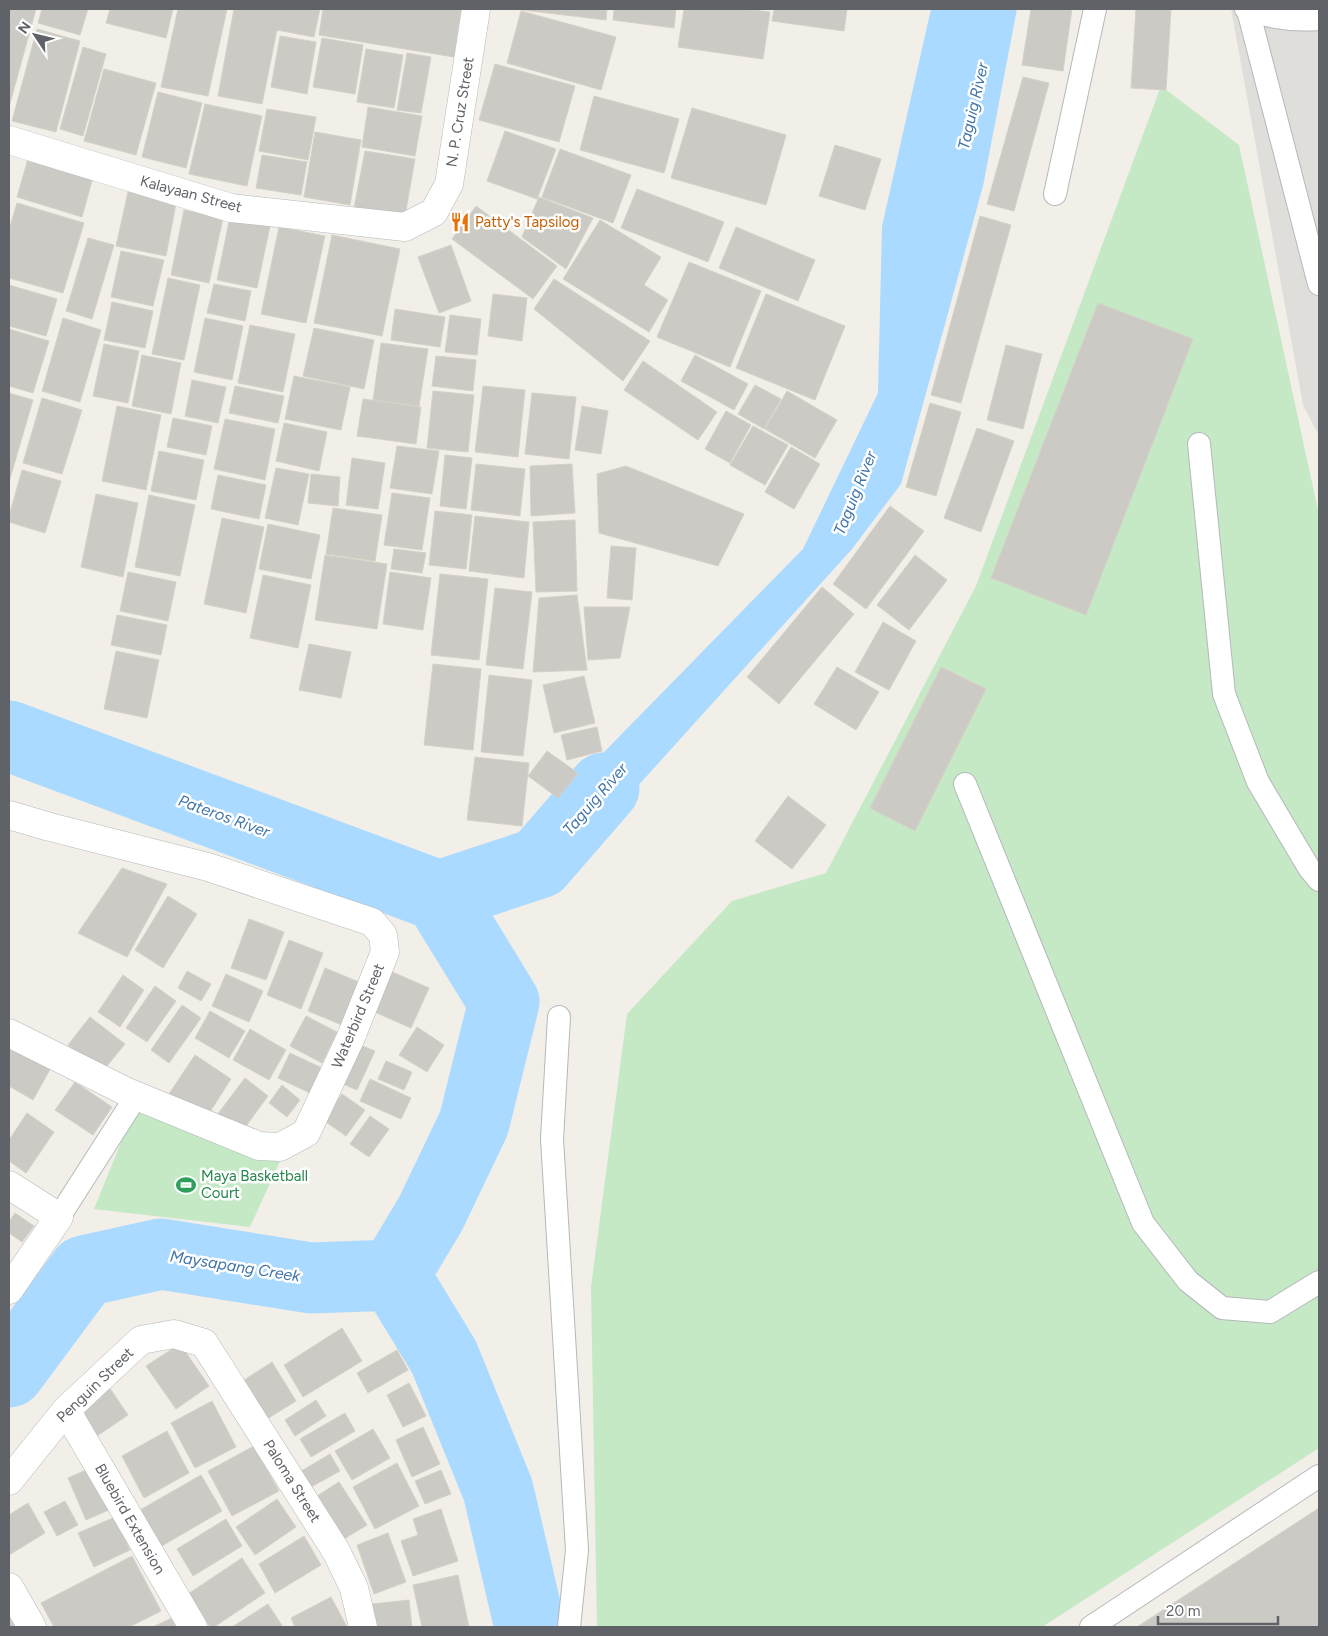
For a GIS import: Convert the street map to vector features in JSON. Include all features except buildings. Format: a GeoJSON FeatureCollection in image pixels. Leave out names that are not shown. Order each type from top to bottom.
{"type":"FeatureCollection","features":[{"type":"Feature","properties":{"kind":"street","name":"N. P. Cruz Street"},"geometry":{"type":"LineString","coordinates":[[434,212],[449,184],[476,9]]}},
{"type":"Feature","properties":{"kind":"street","name":"Kalayaan Street"},"geometry":{"type":"LineString","coordinates":[[9,140],[231,208],[405,227],[434,212]]}},
{"type":"Feature","properties":{"kind":"street","name":"Waterbird Street"},"geometry":{"type":"LineString","coordinates":[[9,815],[208,866],[372,922],[383,935],[385,952],[355,1029],[306,1133],[280,1147],[260,1146],[137,1095],[9,1033]]}},
{"type":"Feature","properties":{"kind":"street"},"geometry":{"type":"LineString","coordinates":[[9,1184],[59,1217],[9,1290]]}},
{"type":"Feature","properties":{"kind":"street","name":"Penguin Street"},"geometry":{"type":"LineString","coordinates":[[9,1481],[66,1410],[141,1340],[174,1334],[204,1342]]}},
{"type":"Feature","properties":{"kind":"street","name":"Paloma Street"},"geometry":{"type":"LineString","coordinates":[[204,1342],[336,1551],[354,1588],[363,1627]]}},
{"type":"Feature","properties":{"kind":"street","name":"Bluebird Extension"},"geometry":{"type":"LineString","coordinates":[[66,1410],[193,1627]]}},
{"type":"Feature","properties":{"kind":"street"},"geometry":{"type":"LineString","coordinates":[[9,1587],[32,1627]]}},
{"type":"Feature","properties":{"kind":"lane"},"geometry":{"type":"LineString","coordinates":[[1055,194],[1095,9]]}},
{"type":"Feature","properties":{"kind":"lane"},"geometry":{"type":"LineString","coordinates":[[1247,9],[1272,17],[1302,20],[1319,19]]}},
{"type":"Feature","properties":{"kind":"lane"},"geometry":{"type":"LineString","coordinates":[[1247,9],[1319,284]]}},
{"type":"Feature","properties":{"kind":"lane"},"geometry":{"type":"LineString","coordinates":[[1199,444],[1224,694],[1258,782],[1309,868],[1319,880]]}},
{"type":"Feature","properties":{"kind":"lane"},"geometry":{"type":"LineString","coordinates":[[965,784],[1143,1223],[1188,1281],[1222,1308],[1270,1312],[1319,1282]]}},
{"type":"Feature","properties":{"kind":"lane"},"geometry":{"type":"LineString","coordinates":[[559,1017],[552,1139],[577,1550],[569,1627]]}},
{"type":"Feature","properties":{"kind":"lane"},"geometry":{"type":"LineString","coordinates":[[59,1217],[137,1095]]}},
{"type":"Feature","properties":{"kind":"lane"},"geometry":{"type":"LineString","coordinates":[[1091,1627],[1319,1476]]}},
{"type":"Feature","properties":{"kind":"shaded area"},"geometry":{"type":"Polygon","coordinates":[[[1231,9],[1319,9],[1319,436],[1303,405],[1231,9]]]}},
{"type":"Feature","properties":{"kind":"green space"},"geometry":{"type":"Polygon","coordinates":[[[1161,86],[1239,145],[1319,515],[1319,1448],[1042,1627],[597,1627],[591,1287],[627,1014],[732,901],[826,873],[976,586],[1161,86]]]}},
{"type":"Feature","properties":{"kind":"green space","name":"Maya Basketball Court"},"geometry":{"type":"Polygon","coordinates":[[[135,1108],[275,1156],[280,1161],[250,1227],[94,1209],[135,1108]]]}},
{"type":"Feature","properties":{"kind":"water"},"geometry":{"type":"Polygon","coordinates":[[[931,9],[1017,9],[983,186],[901,484],[852,549],[560,872],[539,863],[524,831],[561,796],[803,549],[878,393],[882,226],[931,9]]]}},
{"type":"Feature","properties":{"kind":"waterway","name":"Pateros River"},"geometry":{"type":"LineString","coordinates":[[9,736],[439,896]]}},
{"type":"Feature","properties":{"kind":"waterway","name":"Taguig River"},"geometry":{"type":"LineString","coordinates":[[439,896],[539,863],[604,788]]}},
{"type":"Feature","properties":{"kind":"waterway"},"geometry":{"type":"LineString","coordinates":[[394,1275],[431,1213],[474,1123],[504,1002],[439,896]]}},
{"type":"Feature","properties":{"kind":"waterway","name":"Maysapang Creek"},"geometry":{"type":"LineString","coordinates":[[9,1372],[84,1271],[161,1254],[311,1278],[394,1275]]}},
{"type":"Feature","properties":{"kind":"waterway"},"geometry":{"type":"LineString","coordinates":[[394,1275],[444,1357],[498,1490],[530,1627]]}},
{"type":"Feature","properties":{"kind":"place","name":"Patty's Tapsilog"},"geometry":{"type":"Point","coordinates":[460,222]}},
{"type":"Feature","properties":{"kind":"place","name":"Maya Basketball Court"},"geometry":{"type":"Point","coordinates":[186,1185]}}]}
